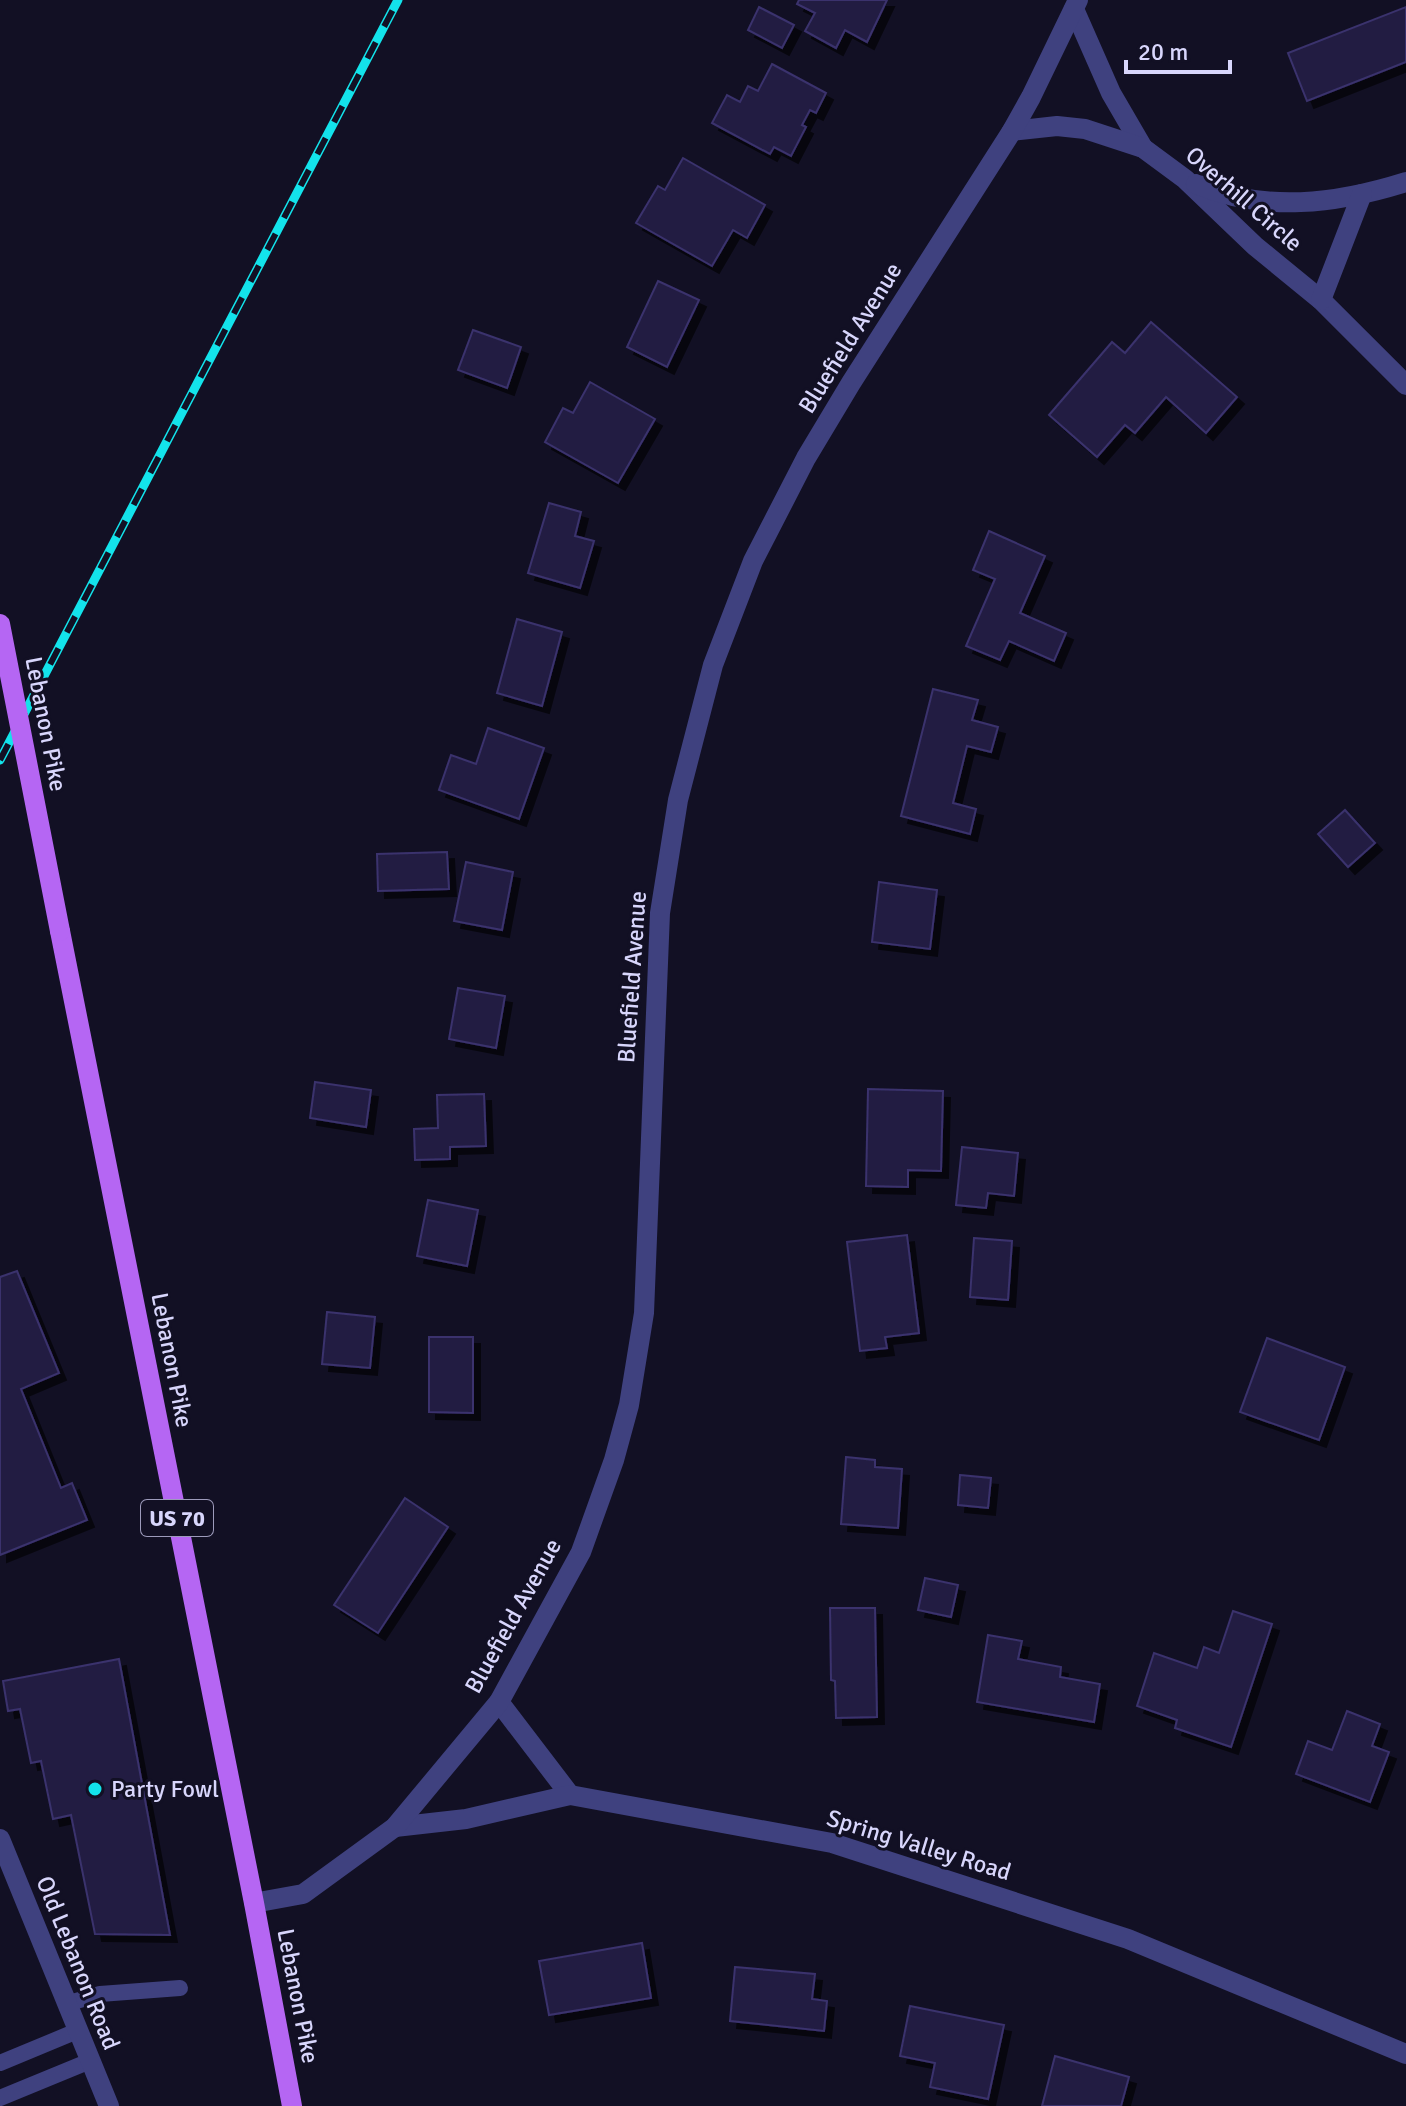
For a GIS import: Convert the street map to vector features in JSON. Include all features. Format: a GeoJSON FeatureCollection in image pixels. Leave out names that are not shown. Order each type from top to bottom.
{"type":"FeatureCollection","features":[{"type":"Feature","properties":{"kind":"main road","name":"Lebanon Pike"},"geometry":{"type":"LineString","coordinates":[[0,624],[292,2106]]}},
{"type":"Feature","properties":{"kind":"street","name":"Bluefield Avenue"},"geometry":{"type":"LineString","coordinates":[[254,1903],[303,1894],[395,1827],[499,1702],[581,1552],[614,1460],[629,1405],[644,1313],[660,913],[678,800],[713,665],[753,561],[806,458],[1012,131],[1076,4]]}},
{"type":"Feature","properties":{"kind":"street"},"geometry":{"type":"LineString","coordinates":[[1076,4],[1111,93],[1143,148]]}},
{"type":"Feature","properties":{"kind":"street","name":"Overhill Circle"},"geometry":{"type":"LineString","coordinates":[[1012,131],[1057,126],[1085,129],[1143,148],[1185,179],[1255,246],[1321,300],[1406,385]]}},
{"type":"Feature","properties":{"kind":"street"},"geometry":{"type":"LineString","coordinates":[[1185,179],[1242,200],[1270,203],[1315,202],[1406,182]]}},
{"type":"Feature","properties":{"kind":"street"},"geometry":{"type":"LineString","coordinates":[[1321,300],[1362,194]]}},
{"type":"Feature","properties":{"kind":"street"},"geometry":{"type":"LineString","coordinates":[[499,1702],[570,1795]]}},
{"type":"Feature","properties":{"kind":"street","name":"Spring Valley Road"},"geometry":{"type":"LineString","coordinates":[[395,1827],[466,1819],[570,1795],[832,1843],[1128,1939],[1406,2054]]}},
{"type":"Feature","properties":{"kind":"street","name":"Old Lebanon Road"},"geometry":{"type":"LineString","coordinates":[[0,1839],[109,2106]]}},
{"type":"Feature","properties":{"kind":"lane"},"geometry":{"type":"LineString","coordinates":[[66,2004],[100,1994],[180,1988]]}},
{"type":"Feature","properties":{"kind":"lane"},"geometry":{"type":"LineString","coordinates":[[0,2063],[77,2031]]}},
{"type":"Feature","properties":{"kind":"lane"},"geometry":{"type":"LineString","coordinates":[[13,2099],[90,2061]]}},
{"type":"Feature","properties":{"kind":"building"},"geometry":{"type":"Polygon","coordinates":[[[799,0],[887,0],[867,42],[845,30],[836,48],[805,31],[815,13],[797,4],[799,0]]]}},
{"type":"Feature","properties":{"kind":"building"},"geometry":{"type":"Polygon","coordinates":[[[759,7],[794,25],[782,48],[748,30],[759,7]]]}},
{"type":"Feature","properties":{"kind":"building"},"geometry":{"type":"Polygon","coordinates":[[[1406,7],[1406,62],[1307,101],[1288,53],[1406,7]]]}},
{"type":"Feature","properties":{"kind":"building"},"geometry":{"type":"Polygon","coordinates":[[[772,64],[826,93],[816,113],[810,110],[802,125],[806,127],[791,156],[774,147],[770,154],[712,123],[727,95],[740,102],[748,86],[758,91],[772,64]]]}},
{"type":"Feature","properties":{"kind":"building"},"geometry":{"type":"Polygon","coordinates":[[[683,158],[765,205],[747,238],[733,230],[712,266],[636,223],[658,186],[665,190],[683,158]]]}},
{"type":"Feature","properties":{"kind":"building"},"geometry":{"type":"Polygon","coordinates":[[[658,281],[699,300],[667,367],[627,347],[658,281]]]}},
{"type":"Feature","properties":{"kind":"building"},"geometry":{"type":"Polygon","coordinates":[[[1151,322],[1237,397],[1206,433],[1166,397],[1135,433],[1125,425],[1097,457],[1049,415],[1112,342],[1125,353],[1151,322]]]}},
{"type":"Feature","properties":{"kind":"building"},"geometry":{"type":"Polygon","coordinates":[[[473,330],[521,347],[507,388],[458,370],[473,330]]]}},
{"type":"Feature","properties":{"kind":"building"},"geometry":{"type":"Polygon","coordinates":[[[590,382],[655,419],[618,483],[545,442],[563,408],[573,413],[590,382]]]}},
{"type":"Feature","properties":{"kind":"building"},"geometry":{"type":"Polygon","coordinates":[[[549,503],[581,512],[575,536],[594,541],[580,588],[528,573],[549,503]]]}},
{"type":"Feature","properties":{"kind":"building"},"geometry":{"type":"Polygon","coordinates":[[[989,531],[1045,556],[1020,613],[1066,633],[1054,661],[1009,641],[1000,660],[966,646],[995,579],[973,570],[989,531]]]}},
{"type":"Feature","properties":{"kind":"building"},"geometry":{"type":"Polygon","coordinates":[[[517,619],[562,632],[542,706],[497,693],[517,619]]]}},
{"type":"Feature","properties":{"kind":"building"},"geometry":{"type":"Polygon","coordinates":[[[933,689],[978,700],[972,720],[998,727],[991,752],[967,746],[953,803],[976,809],[970,834],[901,816],[933,689]]]}},
{"type":"Feature","properties":{"kind":"building"},"geometry":{"type":"Polygon","coordinates":[[[488,728],[544,748],[519,819],[439,790],[451,755],[476,764],[488,728]]]}},
{"type":"Feature","properties":{"kind":"building"},"geometry":{"type":"Polygon","coordinates":[[[1345,810],[1375,843],[1348,867],[1318,834],[1345,810]]]}},
{"type":"Feature","properties":{"kind":"building"},"geometry":{"type":"Polygon","coordinates":[[[447,852],[449,889],[378,891],[377,854],[447,852]]]}},
{"type":"Feature","properties":{"kind":"building"},"geometry":{"type":"Polygon","coordinates":[[[466,862],[513,872],[502,930],[454,921],[466,862]]]}},
{"type":"Feature","properties":{"kind":"building"},"geometry":{"type":"Polygon","coordinates":[[[879,882],[937,890],[930,949],[872,942],[879,882]]]}},
{"type":"Feature","properties":{"kind":"building"},"geometry":{"type":"Polygon","coordinates":[[[458,988],[505,996],[496,1048],[449,1039],[458,988]]]}},
{"type":"Feature","properties":{"kind":"building"},"geometry":{"type":"Polygon","coordinates":[[[315,1082],[371,1090],[366,1127],[310,1118],[315,1082]]]}},
{"type":"Feature","properties":{"kind":"building"},"geometry":{"type":"Polygon","coordinates":[[[868,1089],[943,1091],[941,1171],[908,1170],[908,1187],[866,1186],[868,1089]]]}},
{"type":"Feature","properties":{"kind":"building"},"geometry":{"type":"Polygon","coordinates":[[[484,1094],[486,1146],[450,1147],[450,1159],[415,1160],[414,1129],[438,1128],[437,1095],[484,1094]]]}},
{"type":"Feature","properties":{"kind":"building"},"geometry":{"type":"Polygon","coordinates":[[[962,1147],[1018,1153],[1014,1196],[988,1193],[986,1208],[956,1205],[962,1147]]]}},
{"type":"Feature","properties":{"kind":"building"},"geometry":{"type":"Polygon","coordinates":[[[428,1200],[478,1210],[467,1266],[417,1256],[428,1200]]]}},
{"type":"Feature","properties":{"kind":"building"},"geometry":{"type":"Polygon","coordinates":[[[907,1235],[919,1333],[885,1337],[887,1348],[860,1351],[847,1242],[907,1235]]]}},
{"type":"Feature","properties":{"kind":"building"},"geometry":{"type":"Polygon","coordinates":[[[974,1238],[1012,1241],[1008,1300],[970,1297],[974,1238]]]}},
{"type":"Feature","properties":{"kind":"building"},"geometry":{"type":"Polygon","coordinates":[[[17,1271],[59,1373],[21,1389],[61,1488],[72,1483],[87,1520],[0,1555],[0,1277],[17,1271]]]}},
{"type":"Feature","properties":{"kind":"building"},"geometry":{"type":"Polygon","coordinates":[[[327,1312],[375,1317],[370,1368],[322,1364],[327,1312]]]}},
{"type":"Feature","properties":{"kind":"building"},"geometry":{"type":"Polygon","coordinates":[[[429,1337],[473,1337],[473,1413],[429,1412],[429,1337]]]}},
{"type":"Feature","properties":{"kind":"building"},"geometry":{"type":"Polygon","coordinates":[[[1267,1338],[1345,1367],[1319,1440],[1240,1412],[1267,1338]]]}},
{"type":"Feature","properties":{"kind":"building"},"geometry":{"type":"Polygon","coordinates":[[[846,1457],[875,1460],[875,1467],[902,1469],[898,1528],[841,1524],[846,1457]]]}},
{"type":"Feature","properties":{"kind":"building"},"geometry":{"type":"Polygon","coordinates":[[[960,1475],[991,1478],[988,1508],[958,1505],[960,1475]]]}},
{"type":"Feature","properties":{"kind":"building"},"geometry":{"type":"Polygon","coordinates":[[[405,1498],[448,1527],[378,1633],[334,1605],[405,1498]]]}},
{"type":"Feature","properties":{"kind":"building"},"geometry":{"type":"Polygon","coordinates":[[[925,1578],[958,1585],[951,1617],[918,1610],[925,1578]]]}},
{"type":"Feature","properties":{"kind":"building"},"geometry":{"type":"Polygon","coordinates":[[[830,1608],[875,1608],[877,1717],[836,1718],[835,1681],[831,1680],[830,1608]]]}},
{"type":"Feature","properties":{"kind":"building"},"geometry":{"type":"Polygon","coordinates":[[[1233,1611],[1272,1624],[1231,1747],[1175,1728],[1177,1720],[1137,1706],[1154,1653],[1197,1668],[1204,1647],[1219,1653],[1233,1611]]]}},
{"type":"Feature","properties":{"kind":"building"},"geometry":{"type":"Polygon","coordinates":[[[988,1635],[1022,1641],[1018,1659],[1061,1667],[1060,1677],[1100,1684],[1094,1722],[977,1702],[988,1635]]]}},
{"type":"Feature","properties":{"kind":"building","name":"Party Fowl"},"geometry":{"type":"Polygon","coordinates":[[[119,1659],[170,1935],[95,1934],[71,1815],[53,1819],[41,1761],[31,1763],[20,1709],[8,1711],[3,1681],[119,1659]]]}},
{"type":"Feature","properties":{"kind":"building"},"geometry":{"type":"Polygon","coordinates":[[[1347,1711],[1380,1724],[1372,1746],[1389,1752],[1370,1802],[1296,1774],[1308,1741],[1332,1750],[1347,1711]]]}},
{"type":"Feature","properties":{"kind":"building"},"geometry":{"type":"Polygon","coordinates":[[[642,1943],[651,1998],[549,2015],[539,1961],[642,1943]]]}},
{"type":"Feature","properties":{"kind":"building"},"geometry":{"type":"Polygon","coordinates":[[[735,1967],[815,1974],[812,1999],[827,2001],[824,2031],[730,2021],[735,1967]]]}},
{"type":"Feature","properties":{"kind":"building"},"geometry":{"type":"Polygon","coordinates":[[[910,2006],[1004,2025],[988,2099],[930,2087],[935,2063],[900,2056],[910,2006]]]}},
{"type":"Feature","properties":{"kind":"building"},"geometry":{"type":"Polygon","coordinates":[[[1055,2056],[1129,2077],[1121,2106],[1042,2106],[1055,2056]]]}},
{"type":"Feature","properties":{"kind":"railway"},"geometry":{"type":"LineString","coordinates":[[0,760],[398,0]]}},
{"type":"Feature","properties":{"kind":"place","name":"Party Fowl"},"geometry":{"type":"Point","coordinates":[95,1789]}}]}
